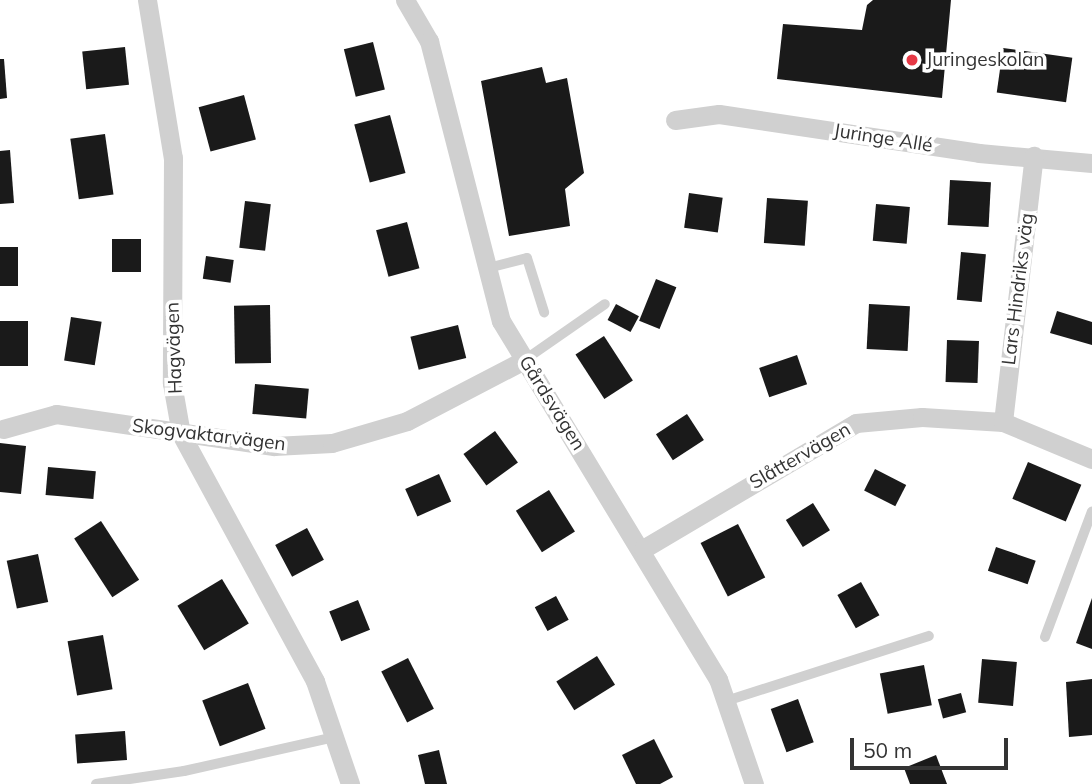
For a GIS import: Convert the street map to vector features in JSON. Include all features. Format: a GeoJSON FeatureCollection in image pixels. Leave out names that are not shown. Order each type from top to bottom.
{"type":"FeatureCollection","features":[{"type":"Feature","properties":{"kind":"street","name":"Hagvägen"},"geometry":{"type":"LineString","coordinates":[[147,0],[173,158],[172,383],[181,435],[315,681],[350,784]]}},
{"type":"Feature","properties":{"kind":"street","name":"Gårdsvägen"},"geometry":{"type":"LineString","coordinates":[[404,0],[429,41],[501,321],[643,549],[726,701],[754,784]]}},
{"type":"Feature","properties":{"kind":"street","name":"Juringe Allé"},"geometry":{"type":"LineString","coordinates":[[675,120],[719,114],[979,153],[1092,163]]}},
{"type":"Feature","properties":{"kind":"street","name":"Lars Hindriks väg"},"geometry":{"type":"LineString","coordinates":[[1003,422],[1034,156]]}},
{"type":"Feature","properties":{"kind":"street","name":"Skogvaktarvägen"},"geometry":{"type":"LineString","coordinates":[[3,429],[56,414],[181,435],[274,446],[332,443],[407,421],[526,359]]}},
{"type":"Feature","properties":{"kind":"street","name":"Slåttervägen"},"geometry":{"type":"LineString","coordinates":[[643,549],[856,424],[922,417],[1003,422],[1092,459]]}},
{"type":"Feature","properties":{"kind":"lane"},"geometry":{"type":"LineString","coordinates":[[488,268],[527,258],[544,312]]}},
{"type":"Feature","properties":{"kind":"lane"},"geometry":{"type":"LineString","coordinates":[[526,359],[605,304]]}},
{"type":"Feature","properties":{"kind":"lane"},"geometry":{"type":"LineString","coordinates":[[1045,637],[1092,512]]}},
{"type":"Feature","properties":{"kind":"lane"},"geometry":{"type":"LineString","coordinates":[[726,701],[929,636]]}},
{"type":"Feature","properties":{"kind":"lane"},"geometry":{"type":"LineString","coordinates":[[96,784],[184,771],[335,737]]}},
{"type":"Feature","properties":{"kind":"building"},"geometry":{"type":"Polygon","coordinates":[[[873,0],[951,0],[942,98],[777,79],[783,24],[862,30],[867,5],[873,0]]]}},
{"type":"Feature","properties":{"kind":"building"},"geometry":{"type":"Polygon","coordinates":[[[373,42],[385,90],[356,97],[344,49],[373,42]]]}},
{"type":"Feature","properties":{"kind":"building"},"geometry":{"type":"Polygon","coordinates":[[[125,47],[129,85],[86,89],[82,51],[125,47]]]}},
{"type":"Feature","properties":{"kind":"building"},"geometry":{"type":"Polygon","coordinates":[[[1003,48],[1072,58],[1066,102],[997,93],[1003,48]]]}},
{"type":"Feature","properties":{"kind":"building"},"geometry":{"type":"Polygon","coordinates":[[[0,59],[4,59],[7,98],[0,99],[0,59]]]}},
{"type":"Feature","properties":{"kind":"building"},"geometry":{"type":"Polygon","coordinates":[[[542,67],[546,83],[567,78],[584,173],[565,189],[570,226],[509,236],[481,81],[542,67]]]}},
{"type":"Feature","properties":{"kind":"building"},"geometry":{"type":"Polygon","coordinates":[[[244,95],[256,139],[211,152],[199,107],[244,95]]]}},
{"type":"Feature","properties":{"kind":"building"},"geometry":{"type":"Polygon","coordinates":[[[390,115],[406,173],[370,183],[354,125],[390,115]]]}},
{"type":"Feature","properties":{"kind":"building"},"geometry":{"type":"Polygon","coordinates":[[[105,134],[113,194],[79,199],[70,139],[105,134]]]}},
{"type":"Feature","properties":{"kind":"building"},"geometry":{"type":"Polygon","coordinates":[[[10,150],[14,203],[0,204],[0,151],[10,150]]]}},
{"type":"Feature","properties":{"kind":"building"},"geometry":{"type":"Polygon","coordinates":[[[950,180],[991,182],[989,227],[948,225],[950,180]]]}},
{"type":"Feature","properties":{"kind":"building"},"geometry":{"type":"Polygon","coordinates":[[[689,193],[723,198],[718,232],[684,228],[689,193]]]}},
{"type":"Feature","properties":{"kind":"building"},"geometry":{"type":"Polygon","coordinates":[[[767,198],[808,201],[805,246],[764,243],[767,198]]]}},
{"type":"Feature","properties":{"kind":"building"},"geometry":{"type":"Polygon","coordinates":[[[245,201],[271,204],[265,251],[239,248],[245,201]]]}},
{"type":"Feature","properties":{"kind":"building"},"geometry":{"type":"Polygon","coordinates":[[[876,204],[910,207],[907,244],[873,241],[876,204]]]}},
{"type":"Feature","properties":{"kind":"building"},"geometry":{"type":"Polygon","coordinates":[[[407,222],[419,268],[389,277],[376,230],[407,222]]]}},
{"type":"Feature","properties":{"kind":"building"},"geometry":{"type":"Polygon","coordinates":[[[112,239],[141,239],[141,272],[112,272],[112,239]]]}},
{"type":"Feature","properties":{"kind":"building"},"geometry":{"type":"Polygon","coordinates":[[[0,247],[18,247],[18,286],[0,286],[0,247]]]}},
{"type":"Feature","properties":{"kind":"building"},"geometry":{"type":"Polygon","coordinates":[[[961,252],[986,254],[982,302],[957,300],[961,252]]]}},
{"type":"Feature","properties":{"kind":"building"},"geometry":{"type":"Polygon","coordinates":[[[206,256],[234,260],[231,283],[203,279],[206,256]]]}},
{"type":"Feature","properties":{"kind":"building"},"geometry":{"type":"Polygon","coordinates":[[[656,279],[676,287],[660,329],[639,321],[656,279]]]}},
{"type":"Feature","properties":{"kind":"building"},"geometry":{"type":"Polygon","coordinates":[[[616,304],[639,316],[631,332],[608,320],[616,304]]]}},
{"type":"Feature","properties":{"kind":"building"},"geometry":{"type":"Polygon","coordinates":[[[869,304],[910,306],[908,351],[867,349],[869,304]]]}},
{"type":"Feature","properties":{"kind":"building"},"geometry":{"type":"Polygon","coordinates":[[[270,305],[271,363],[235,364],[234,306],[270,305]]]}},
{"type":"Feature","properties":{"kind":"building"},"geometry":{"type":"Polygon","coordinates":[[[1057,311],[1092,322],[1092,345],[1050,333],[1057,311]]]}},
{"type":"Feature","properties":{"kind":"building"},"geometry":{"type":"Polygon","coordinates":[[[71,317],[102,322],[95,365],[64,360],[71,317]]]}},
{"type":"Feature","properties":{"kind":"building"},"geometry":{"type":"Polygon","coordinates":[[[0,321],[28,321],[28,366],[0,366],[0,321]]]}},
{"type":"Feature","properties":{"kind":"building"},"geometry":{"type":"Polygon","coordinates":[[[458,325],[466,358],[419,370],[410,337],[458,325]]]}},
{"type":"Feature","properties":{"kind":"building"},"geometry":{"type":"Polygon","coordinates":[[[604,336],[633,380],[604,399],[575,355],[604,336]]]}},
{"type":"Feature","properties":{"kind":"building"},"geometry":{"type":"Polygon","coordinates":[[[947,340],[979,341],[978,383],[946,382],[947,340]]]}},
{"type":"Feature","properties":{"kind":"building"},"geometry":{"type":"Polygon","coordinates":[[[797,355],[807,384],[769,397],[759,368],[797,355]]]}},
{"type":"Feature","properties":{"kind":"building"},"geometry":{"type":"Polygon","coordinates":[[[255,384],[309,389],[306,419],[252,414],[255,384]]]}},
{"type":"Feature","properties":{"kind":"building"},"geometry":{"type":"Polygon","coordinates":[[[687,414],[704,440],[673,460],[656,434],[687,414]]]}},
{"type":"Feature","properties":{"kind":"building"},"geometry":{"type":"Polygon","coordinates":[[[495,431],[518,463],[486,485],[463,454],[495,431]]]}},
{"type":"Feature","properties":{"kind":"building"},"geometry":{"type":"Polygon","coordinates":[[[0,443],[26,446],[21,494],[0,492],[0,443]]]}},
{"type":"Feature","properties":{"kind":"building"},"geometry":{"type":"Polygon","coordinates":[[[1028,462],[1081,485],[1066,521],[1012,499],[1028,462]]]}},
{"type":"Feature","properties":{"kind":"building"},"geometry":{"type":"Polygon","coordinates":[[[48,467],[96,471],[93,499],[46,495],[48,467]]]}},
{"type":"Feature","properties":{"kind":"building"},"geometry":{"type":"Polygon","coordinates":[[[875,469],[906,485],[895,506],[864,490],[875,469]]]}},
{"type":"Feature","properties":{"kind":"building"},"geometry":{"type":"Polygon","coordinates":[[[439,474],[451,501],[417,516],[405,489],[439,474]]]}},
{"type":"Feature","properties":{"kind":"building"},"geometry":{"type":"Polygon","coordinates":[[[549,490],[575,532],[542,552],[516,511],[549,490]]]}},
{"type":"Feature","properties":{"kind":"building"},"geometry":{"type":"Polygon","coordinates":[[[813,503],[830,530],[803,547],[786,520],[813,503]]]}},
{"type":"Feature","properties":{"kind":"building"},"geometry":{"type":"Polygon","coordinates":[[[101,521],[139,580],[112,597],[74,538],[101,521]]]}},
{"type":"Feature","properties":{"kind":"building"},"geometry":{"type":"Polygon","coordinates":[[[738,524],[765,577],[728,597],[701,543],[738,524]]]}},
{"type":"Feature","properties":{"kind":"building"},"geometry":{"type":"Polygon","coordinates":[[[307,528],[324,560],[292,577],[275,545],[307,528]]]}},
{"type":"Feature","properties":{"kind":"building"},"geometry":{"type":"Polygon","coordinates":[[[996,547],[1036,561],[1028,584],[988,571],[996,547]]]}},
{"type":"Feature","properties":{"kind":"building"},"geometry":{"type":"Polygon","coordinates":[[[38,554],[48,602],[17,609],[7,561],[38,554]]]}},
{"type":"Feature","properties":{"kind":"building"},"geometry":{"type":"Polygon","coordinates":[[[222,579],[249,624],[204,650],[177,606],[222,579]]]}},
{"type":"Feature","properties":{"kind":"building"},"geometry":{"type":"Polygon","coordinates":[[[861,582],[879,615],[856,628],[837,595],[861,582]]]}},
{"type":"Feature","properties":{"kind":"building"},"geometry":{"type":"Polygon","coordinates":[[[556,596],[569,620],[547,631],[535,607],[556,596]]]}},
{"type":"Feature","properties":{"kind":"building"},"geometry":{"type":"Polygon","coordinates":[[[1092,598],[1092,649],[1076,643],[1092,598]]]}},
{"type":"Feature","properties":{"kind":"building"},"geometry":{"type":"Polygon","coordinates":[[[358,600],[370,630],[341,641],[329,612],[358,600]]]}},
{"type":"Feature","properties":{"kind":"building"},"geometry":{"type":"Polygon","coordinates":[[[103,635],[113,689],[77,695],[68,641],[103,635]]]}},
{"type":"Feature","properties":{"kind":"building"},"geometry":{"type":"Polygon","coordinates":[[[597,656],[615,685],[574,710],[556,681],[597,656]]]}},
{"type":"Feature","properties":{"kind":"building"},"geometry":{"type":"Polygon","coordinates":[[[408,658],[434,709],[407,722],[381,672],[408,658]]]}},
{"type":"Feature","properties":{"kind":"building"},"geometry":{"type":"Polygon","coordinates":[[[982,659],[1017,662],[1013,706],[978,703],[982,659]]]}},
{"type":"Feature","properties":{"kind":"building"},"geometry":{"type":"Polygon","coordinates":[[[924,665],[932,705],[888,714],[880,674],[924,665]]]}},
{"type":"Feature","properties":{"kind":"building"},"geometry":{"type":"Polygon","coordinates":[[[1092,679],[1092,735],[1069,737],[1066,682],[1092,679]]]}},
{"type":"Feature","properties":{"kind":"building"},"geometry":{"type":"Polygon","coordinates":[[[248,683],[266,729],[220,746],[202,701],[248,683]]]}},
{"type":"Feature","properties":{"kind":"building"},"geometry":{"type":"Polygon","coordinates":[[[961,693],[966,712],[943,719],[938,699],[961,693]]]}},
{"type":"Feature","properties":{"kind":"building"},"geometry":{"type":"Polygon","coordinates":[[[798,699],[814,742],[786,752],[771,709],[798,699]]]}},
{"type":"Feature","properties":{"kind":"building"},"geometry":{"type":"Polygon","coordinates":[[[125,731],[127,760],[77,763],[75,734],[125,731]]]}},
{"type":"Feature","properties":{"kind":"building"},"geometry":{"type":"Polygon","coordinates":[[[654,739],[673,777],[660,784],[636,784],[622,755],[654,739]]]}},
{"type":"Feature","properties":{"kind":"building"},"geometry":{"type":"Polygon","coordinates":[[[439,750],[447,784],[425,784],[418,755],[439,750]]]}},
{"type":"Feature","properties":{"kind":"building"},"geometry":{"type":"Polygon","coordinates":[[[936,755],[947,784],[910,784],[904,768],[936,755]]]}},
{"type":"Feature","properties":{"kind":"place","name":"Juringeskolan"},"geometry":{"type":"Point","coordinates":[912,60]}}]}
